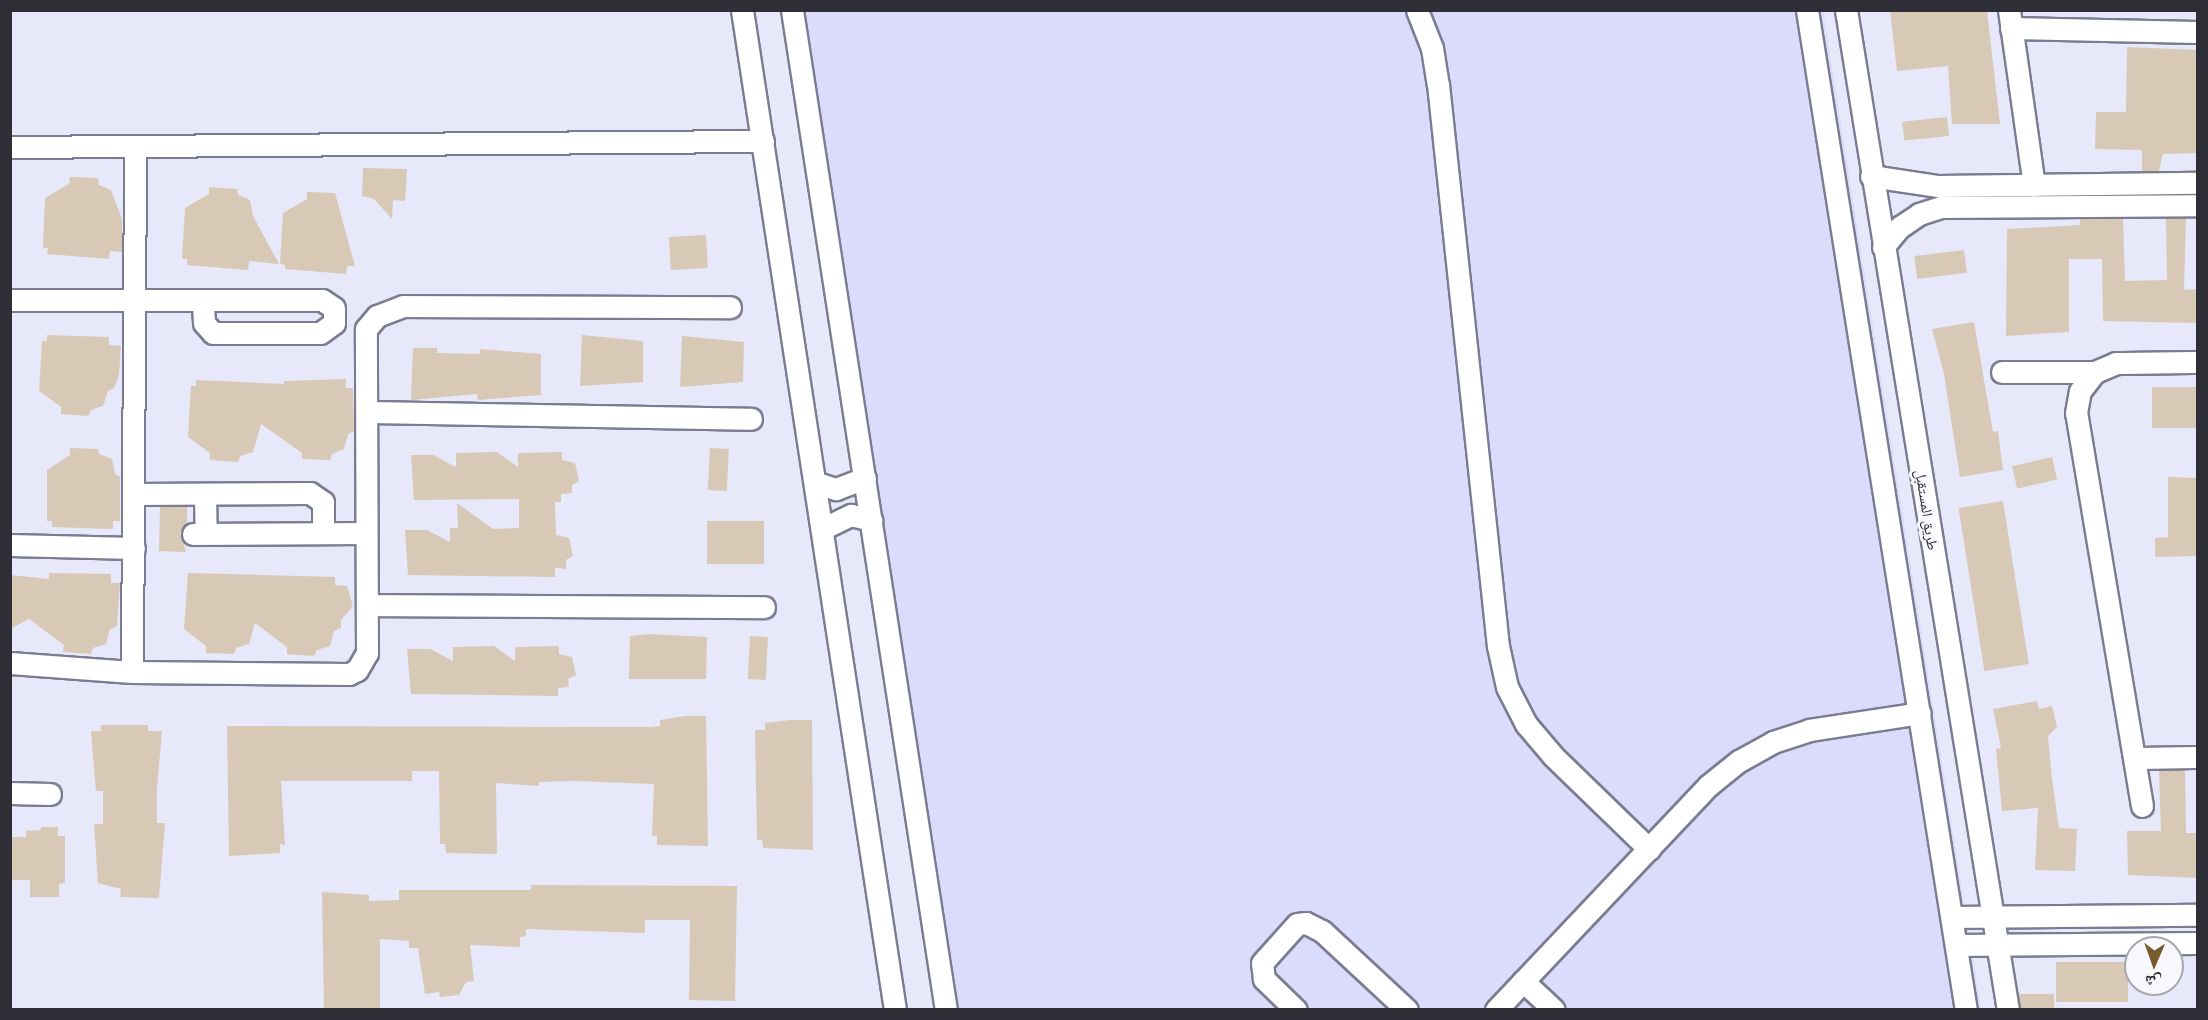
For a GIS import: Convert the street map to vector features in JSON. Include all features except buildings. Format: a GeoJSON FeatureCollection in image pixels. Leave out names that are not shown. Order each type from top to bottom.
{"type":"FeatureCollection","features":[{"type":"Feature","properties":{"kind":"street"},"geometry":{"type":"LineString","coordinates":[[742,10],[824,528],[895,1010]]}},
{"type":"Feature","properties":{"kind":"street"},"geometry":{"type":"LineString","coordinates":[[792,10],[946,1010]]}},
{"type":"Feature","properties":{"kind":"street"},"geometry":{"type":"LineString","coordinates":[[1417,10],[1432,48],[1438,84],[1498,646],[1507,687],[1526,724],[1553,756],[1649,849]]}},
{"type":"Feature","properties":{"kind":"street"},"geometry":{"type":"LineString","coordinates":[[1807,10],[1966,1010]]}},
{"type":"Feature","properties":{"kind":"street","name":"طريق المستقبل"},"geometry":{"type":"LineString","coordinates":[[1846,10],[2007,1010]]}},
{"type":"Feature","properties":{"kind":"street"},"geometry":{"type":"LineString","coordinates":[[2034,185],[2010,19],[2198,32]]}},
{"type":"Feature","properties":{"kind":"street"},"geometry":{"type":"LineString","coordinates":[[10,147],[763,141]]}},
{"type":"Feature","properties":{"kind":"street"},"geometry":{"type":"LineString","coordinates":[[132,672],[135,146]]}},
{"type":"Feature","properties":{"kind":"street"},"geometry":{"type":"LineString","coordinates":[[1871,176],[1938,186],[2198,183]]}},
{"type":"Feature","properties":{"kind":"street"},"geometry":{"type":"LineString","coordinates":[[1938,186],[1941,207]]}},
{"type":"Feature","properties":{"kind":"street"},"geometry":{"type":"LineString","coordinates":[[1883,247],[1900,227],[1919,214],[1941,207],[2198,205]]}},
{"type":"Feature","properties":{"kind":"street"},"geometry":{"type":"LineString","coordinates":[[10,300],[134,302],[203,301],[322,300],[334,308],[334,323],[320,333],[213,333],[204,323],[203,301]]}},
{"type":"Feature","properties":{"kind":"street"},"geometry":{"type":"LineString","coordinates":[[10,663],[132,672],[349,674],[364,663],[367,653],[366,329],[376,316],[389,309],[730,307]]}},
{"type":"Feature","properties":{"kind":"street"},"geometry":{"type":"LineString","coordinates":[[2002,372],[2095,372],[2116,363],[2198,362]]}},
{"type":"Feature","properties":{"kind":"street"},"geometry":{"type":"LineString","coordinates":[[2095,372],[2080,391],[2076,413],[2142,806]]}},
{"type":"Feature","properties":{"kind":"street"},"geometry":{"type":"LineString","coordinates":[[367,412],[750,418]]}},
{"type":"Feature","properties":{"kind":"street"},"geometry":{"type":"LineString","coordinates":[[817,483],[836,489],[864,478]]}},
{"type":"Feature","properties":{"kind":"street"},"geometry":{"type":"LineString","coordinates":[[134,494],[310,493],[323,502],[323,533]]}},
{"type":"Feature","properties":{"kind":"street"},"geometry":{"type":"LineString","coordinates":[[205,495],[200,533],[366,533]]}},
{"type":"Feature","properties":{"kind":"street"},"geometry":{"type":"LineString","coordinates":[[824,528],[851,515],[871,520]]}},
{"type":"Feature","properties":{"kind":"street"},"geometry":{"type":"LineString","coordinates":[[10,545],[134,548]]}},
{"type":"Feature","properties":{"kind":"street"},"geometry":{"type":"LineString","coordinates":[[368,605],[764,607]]}},
{"type":"Feature","properties":{"kind":"street"},"geometry":{"type":"LineString","coordinates":[[1496,1010],[1709,785],[1739,760],[1773,742],[1809,730],[1920,713]]}},
{"type":"Feature","properties":{"kind":"street"},"geometry":{"type":"LineString","coordinates":[[2135,758],[2198,757]]}},
{"type":"Feature","properties":{"kind":"street"},"geometry":{"type":"LineString","coordinates":[[10,793],[50,794]]}},
{"type":"Feature","properties":{"kind":"street"},"geometry":{"type":"LineString","coordinates":[[1952,917],[2198,915]]}},
{"type":"Feature","properties":{"kind":"street"},"geometry":{"type":"LineString","coordinates":[[1296,1010],[1263,979],[1262,963],[1297,924],[1306,923],[1322,931],[1407,1010]]}},
{"type":"Feature","properties":{"kind":"street"},"geometry":{"type":"LineString","coordinates":[[1956,945],[2198,943]]}},
{"type":"Feature","properties":{"kind":"street"},"geometry":{"type":"LineString","coordinates":[[1523,981],[1554,1010]]}},
{"type":"Feature","properties":{"kind":"shaded area"},"geometry":{"type":"Polygon","coordinates":[[[804,11],[1823,11],[1981,1009],[957,1009],[804,11]]]}}]}
